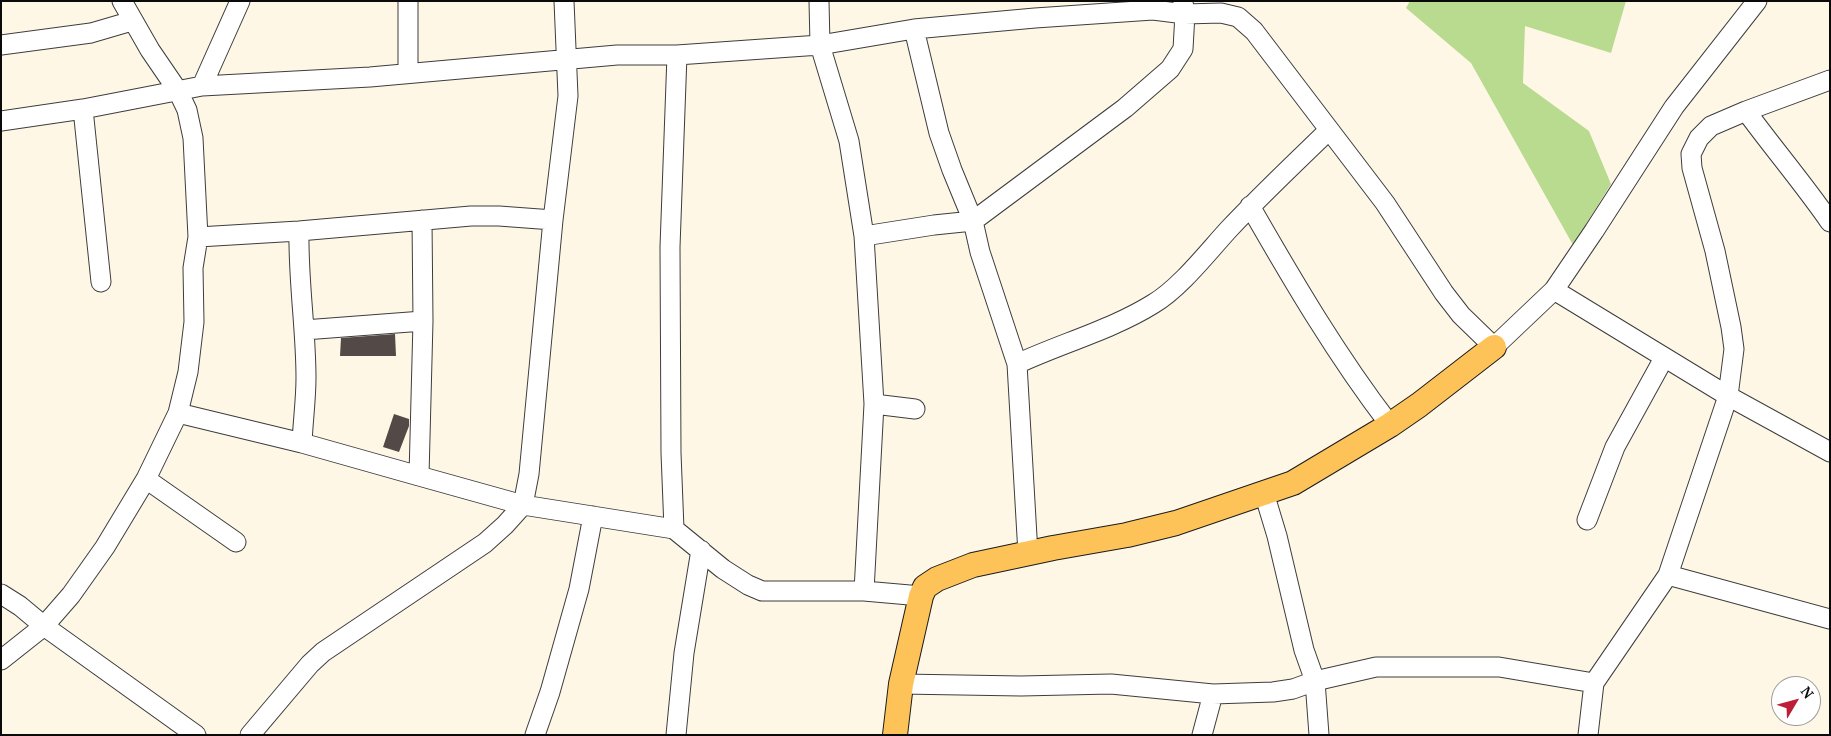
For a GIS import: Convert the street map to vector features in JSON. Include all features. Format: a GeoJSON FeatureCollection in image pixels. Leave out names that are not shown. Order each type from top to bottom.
{"type":"FeatureCollection","features":[{"type":"Feature","properties":{"kind":"main road"},"geometry":{"type":"LineString","coordinates":[[894,735],[901,684],[921,596],[925,587],[973,565],[1126,535],[1176,523],[1293,483],[1420,405],[1494,347]]}},
{"type":"Feature","properties":{"kind":"street"},"geometry":{"type":"LineString","coordinates":[[1,660],[44,626],[71,596],[105,547],[146,480],[178,413],[188,372],[194,322],[193,268],[198,237],[194,138],[187,110],[178,91],[132,21],[122,1]]}},
{"type":"Feature","properties":{"kind":"street"},"geometry":{"type":"LineString","coordinates":[[202,86],[240,1]]}},
{"type":"Feature","properties":{"kind":"street"},"geometry":{"type":"LineString","coordinates":[[408,1],[408,74]]}},
{"type":"Feature","properties":{"kind":"street"},"geometry":{"type":"LineString","coordinates":[[250,735],[310,664],[323,652],[485,542],[505,525],[523,505],[529,474],[553,220],[568,96],[564,1]]}},
{"type":"Feature","properties":{"kind":"street"},"geometry":{"type":"LineString","coordinates":[[819,1],[820,45],[849,141],[864,236],[874,404],[864,591]]}},
{"type":"Feature","properties":{"kind":"street"},"geometry":{"type":"LineString","coordinates":[[1,121],[83,109],[202,86],[408,74],[617,55],[677,55],[820,45],[914,29],[1067,9],[1153,10],[1184,8],[1221,13],[1238,17],[1254,31],[1385,203],[1444,293],[1461,315],[1494,347],[1554,290],[1674,107],[1756,1]]}},
{"type":"Feature","properties":{"kind":"street"},"geometry":{"type":"LineString","coordinates":[[864,236],[973,222],[1125,108],[1170,69],[1183,49],[1184,8]]}},
{"type":"Feature","properties":{"kind":"street"},"geometry":{"type":"LineString","coordinates":[[1,45],[91,33],[132,21]]}},
{"type":"Feature","properties":{"kind":"street"},"geometry":{"type":"LineString","coordinates":[[914,29],[940,133],[952,170],[973,222],[980,252],[1017,364],[1028,554]]}},
{"type":"Feature","properties":{"kind":"street"},"geometry":{"type":"LineString","coordinates":[[674,529],[671,453],[670,247],[677,55]]}},
{"type":"Feature","properties":{"kind":"street"},"geometry":{"type":"LineString","coordinates":[[1588,735],[1594,683],[1668,574],[1728,396],[1734,349],[1731,327],[1715,251],[1692,168],[1691,154],[1699,138],[1711,126],[1830,80]]}},
{"type":"Feature","properties":{"kind":"street"},"geometry":{"type":"LineString","coordinates":[[83,109],[101,282]]}},
{"type":"Feature","properties":{"kind":"street"},"geometry":{"type":"LineString","coordinates":[[1746,111],[1778,154],[1805,185],[1830,222]]}},
{"type":"Feature","properties":{"kind":"street"},"geometry":{"type":"LineString","coordinates":[[1017,364],[1117,323],[1154,304],[1170,291],[1250,206],[1329,130]]}},
{"type":"Feature","properties":{"kind":"street"},"geometry":{"type":"LineString","coordinates":[[1250,206],[1290,276],[1328,336],[1363,390],[1390,425]]}},
{"type":"Feature","properties":{"kind":"street"},"geometry":{"type":"LineString","coordinates":[[198,237],[499,216],[553,220]]}},
{"type":"Feature","properties":{"kind":"street"},"geometry":{"type":"LineString","coordinates":[[419,476],[423,321],[422,220]]}},
{"type":"Feature","properties":{"kind":"street"},"geometry":{"type":"LineString","coordinates":[[298,231],[298,264],[306,378],[302,443]]}},
{"type":"Feature","properties":{"kind":"street"},"geometry":{"type":"LineString","coordinates":[[1554,290],[1728,396],[1830,452]]}},
{"type":"Feature","properties":{"kind":"street"},"geometry":{"type":"LineString","coordinates":[[304,330],[423,321]]}},
{"type":"Feature","properties":{"kind":"street"},"geometry":{"type":"LineString","coordinates":[[1588,520],[1615,447],[1664,358]]}},
{"type":"Feature","properties":{"kind":"street"},"geometry":{"type":"LineString","coordinates":[[874,404],[915,409]]}},
{"type":"Feature","properties":{"kind":"street"},"geometry":{"type":"LineString","coordinates":[[178,413],[302,443],[523,505],[674,529],[723,569],[748,585],[762,591],[864,591],[921,596]]}},
{"type":"Feature","properties":{"kind":"street"},"geometry":{"type":"LineString","coordinates":[[146,480],[236,542]]}},
{"type":"Feature","properties":{"kind":"street"},"geometry":{"type":"LineString","coordinates":[[1264,493],[1277,536],[1304,650],[1314,681],[1319,735]]}},
{"type":"Feature","properties":{"kind":"street"},"geometry":{"type":"LineString","coordinates":[[535,735],[550,692],[579,589],[593,516]]}},
{"type":"Feature","properties":{"kind":"street"},"geometry":{"type":"LineString","coordinates":[[676,735],[684,653],[700,550]]}},
{"type":"Feature","properties":{"kind":"street"},"geometry":{"type":"LineString","coordinates":[[1668,574],[1830,619]]}},
{"type":"Feature","properties":{"kind":"street"},"geometry":{"type":"LineString","coordinates":[[1,594],[196,735]]}},
{"type":"Feature","properties":{"kind":"street"},"geometry":{"type":"LineString","coordinates":[[901,684],[1021,686],[1111,684],[1213,694],[1273,692],[1293,689],[1314,681],[1376,667],[1499,667],[1594,683]]}},
{"type":"Feature","properties":{"kind":"street"},"geometry":{"type":"LineString","coordinates":[[1202,735],[1213,694]]}},
{"type":"Feature","properties":{"kind":"green space"},"geometry":{"type":"Polygon","coordinates":[[[1410,1],[1626,1],[1611,53],[1525,26],[1523,83],[1589,131],[1611,184],[1573,245],[1471,63],[1406,8],[1410,1]]]}},
{"type":"Feature","properties":{"kind":"building"},"geometry":{"type":"Polygon","coordinates":[[[395,334],[396,356],[340,356],[341,338],[395,334]]]}},
{"type":"Feature","properties":{"kind":"building"},"geometry":{"type":"Polygon","coordinates":[[[394,414],[409,419],[409,426],[399,452],[383,447],[394,414]]]}}]}
